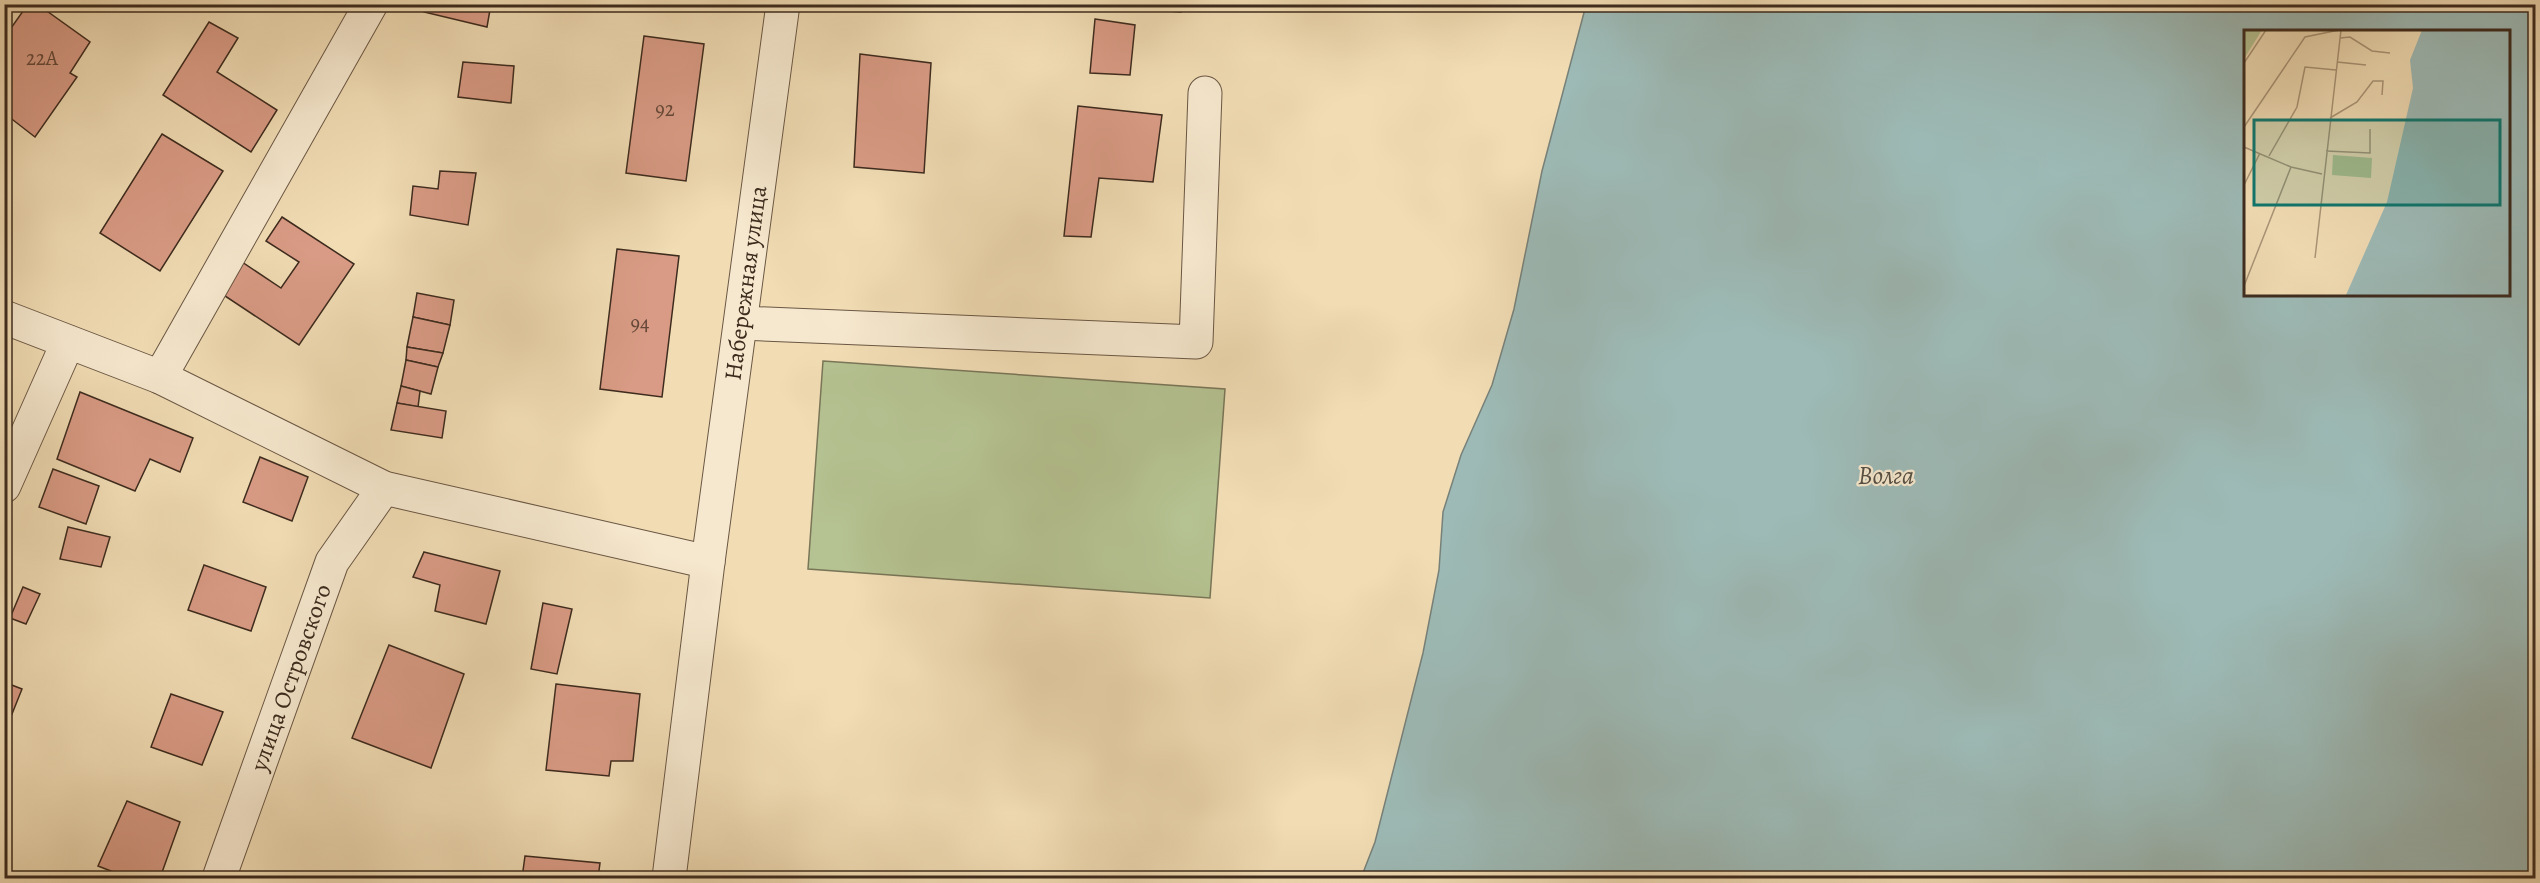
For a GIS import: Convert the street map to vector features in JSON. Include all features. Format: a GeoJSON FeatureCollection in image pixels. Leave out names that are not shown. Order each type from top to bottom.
{"type":"FeatureCollection","features":[{"type":"Feature","properties":{"kind":"street"},"geometry":{"type":"LineString","coordinates":[[160,377],[370,4]]}},
{"type":"Feature","properties":{"kind":"street","name":"Набережная улица"},"geometry":{"type":"LineString","coordinates":[[669,879],[708,562],[783,4]]}},
{"type":"Feature","properties":{"kind":"street"},"geometry":{"type":"LineString","coordinates":[[741,323],[1196,342],[1204,93]]}},
{"type":"Feature","properties":{"kind":"street"},"geometry":{"type":"LineString","coordinates":[[4,317],[160,377],[384,488],[708,562]]}},
{"type":"Feature","properties":{"kind":"street"},"geometry":{"type":"LineString","coordinates":[[4,486],[68,342]]}},
{"type":"Feature","properties":{"kind":"street","name":"улица Островского"},"geometry":{"type":"LineString","coordinates":[[219,879],[332,562],[384,488]]}},
{"type":"Feature","properties":{"kind":"green space"},"geometry":{"type":"Polygon","coordinates":[[[823,361],[1225,389],[1210,598],[808,569],[823,361]]]}},
{"type":"Feature","properties":{"kind":"water","name":"Волга"},"geometry":{"type":"Polygon","coordinates":[[[1586,5],[2535,5],[2535,878],[1361,878],[1375,842],[1423,653],[1439,570],[1443,512],[1461,455],[1492,385],[1514,309],[1542,171],[1586,5]]]}},
{"type":"Feature","properties":{"kind":"building"},"geometry":{"type":"Polygon","coordinates":[[[28,4],[37,4],[90,42],[70,73],[77,77],[35,137],[4,113],[4,38],[28,4]]]}},
{"type":"Feature","properties":{"kind":"building"},"geometry":{"type":"Polygon","coordinates":[[[426,4],[491,4],[487,27],[424,12],[426,4]]]}},
{"type":"Feature","properties":{"kind":"building"},"geometry":{"type":"Polygon","coordinates":[[[1142,4],[1182,4],[1181,12],[1141,9],[1142,4]]]}},
{"type":"Feature","properties":{"kind":"building"},"geometry":{"type":"Polygon","coordinates":[[[1095,19],[1135,25],[1130,75],[1090,73],[1095,19]]]}},
{"type":"Feature","properties":{"kind":"building"},"geometry":{"type":"Polygon","coordinates":[[[209,22],[238,38],[217,72],[277,110],[251,152],[163,95],[209,22]]]}},
{"type":"Feature","properties":{"kind":"building"},"geometry":{"type":"Polygon","coordinates":[[[644,36],[704,44],[686,181],[626,173],[644,36]]]}},
{"type":"Feature","properties":{"kind":"building"},"geometry":{"type":"Polygon","coordinates":[[[860,54],[931,63],[924,173],[854,167],[860,54]]]}},
{"type":"Feature","properties":{"kind":"building"},"geometry":{"type":"Polygon","coordinates":[[[463,62],[514,66],[511,103],[458,97],[463,62]]]}},
{"type":"Feature","properties":{"kind":"building"},"geometry":{"type":"Polygon","coordinates":[[[1078,106],[1162,115],[1153,182],[1099,178],[1091,237],[1064,236],[1078,106]]]}},
{"type":"Feature","properties":{"kind":"building"},"geometry":{"type":"Polygon","coordinates":[[[162,134],[223,171],[160,271],[100,233],[162,134]]]}},
{"type":"Feature","properties":{"kind":"building"},"geometry":{"type":"Polygon","coordinates":[[[440,171],[476,173],[468,225],[410,215],[413,186],[438,189],[440,171]]]}},
{"type":"Feature","properties":{"kind":"building"},"geometry":{"type":"Polygon","coordinates":[[[282,217],[354,264],[299,345],[222,294],[242,262],[281,288],[299,262],[266,241],[282,217]]]}},
{"type":"Feature","properties":{"kind":"building"},"geometry":{"type":"Polygon","coordinates":[[[617,249],[679,256],[662,397],[600,389],[617,249]]]}},
{"type":"Feature","properties":{"kind":"building"},"geometry":{"type":"Polygon","coordinates":[[[417,293],[454,300],[450,325],[413,317],[417,293]]]}},
{"type":"Feature","properties":{"kind":"building"},"geometry":{"type":"Polygon","coordinates":[[[413,317],[450,325],[443,353],[407,347],[413,317]]]}},
{"type":"Feature","properties":{"kind":"building"},"geometry":{"type":"Polygon","coordinates":[[[407,347],[443,353],[438,367],[406,360],[407,347]]]}},
{"type":"Feature","properties":{"kind":"building"},"geometry":{"type":"Polygon","coordinates":[[[406,360],[438,367],[431,394],[401,386],[406,360]]]}},
{"type":"Feature","properties":{"kind":"building"},"geometry":{"type":"Polygon","coordinates":[[[401,386],[420,391],[418,407],[397,403],[401,386]]]}},
{"type":"Feature","properties":{"kind":"building"},"geometry":{"type":"Polygon","coordinates":[[[80,392],[193,438],[180,472],[150,459],[135,491],[57,459],[80,392]]]}},
{"type":"Feature","properties":{"kind":"building"},"geometry":{"type":"Polygon","coordinates":[[[397,403],[446,411],[442,438],[391,430],[397,403]]]}},
{"type":"Feature","properties":{"kind":"building"},"geometry":{"type":"Polygon","coordinates":[[[260,457],[308,477],[292,521],[243,502],[260,457]]]}},
{"type":"Feature","properties":{"kind":"building"},"geometry":{"type":"Polygon","coordinates":[[[53,469],[99,486],[86,524],[39,507],[53,469]]]}},
{"type":"Feature","properties":{"kind":"building"},"geometry":{"type":"Polygon","coordinates":[[[68,527],[110,537],[101,567],[60,559],[68,527]]]}},
{"type":"Feature","properties":{"kind":"building"},"geometry":{"type":"Polygon","coordinates":[[[424,552],[500,571],[486,624],[435,611],[440,585],[413,577],[424,552]]]}},
{"type":"Feature","properties":{"kind":"building"},"geometry":{"type":"Polygon","coordinates":[[[204,565],[266,587],[251,631],[188,610],[204,565]]]}},
{"type":"Feature","properties":{"kind":"building"},"geometry":{"type":"Polygon","coordinates":[[[23,587],[40,594],[26,624],[10,618],[23,587]]]}},
{"type":"Feature","properties":{"kind":"building"},"geometry":{"type":"Polygon","coordinates":[[[543,603],[572,609],[557,674],[531,669],[543,603]]]}},
{"type":"Feature","properties":{"kind":"building"},"geometry":{"type":"Polygon","coordinates":[[[389,645],[464,674],[431,768],[352,738],[389,645]]]}},
{"type":"Feature","properties":{"kind":"building"},"geometry":{"type":"Polygon","coordinates":[[[4,682],[22,689],[4,734],[4,682]]]}},
{"type":"Feature","properties":{"kind":"building"},"geometry":{"type":"Polygon","coordinates":[[[556,684],[640,694],[633,761],[611,761],[609,776],[546,770],[556,684]]]}},
{"type":"Feature","properties":{"kind":"building"},"geometry":{"type":"Polygon","coordinates":[[[171,694],[223,712],[202,765],[151,747],[171,694]]]}},
{"type":"Feature","properties":{"kind":"building"},"geometry":{"type":"Polygon","coordinates":[[[127,801],[180,822],[160,878],[129,878],[98,866],[127,801]]]}},
{"type":"Feature","properties":{"kind":"building"},"geometry":{"type":"Polygon","coordinates":[[[525,856],[600,863],[598,878],[522,878],[525,856]]]}}]}
